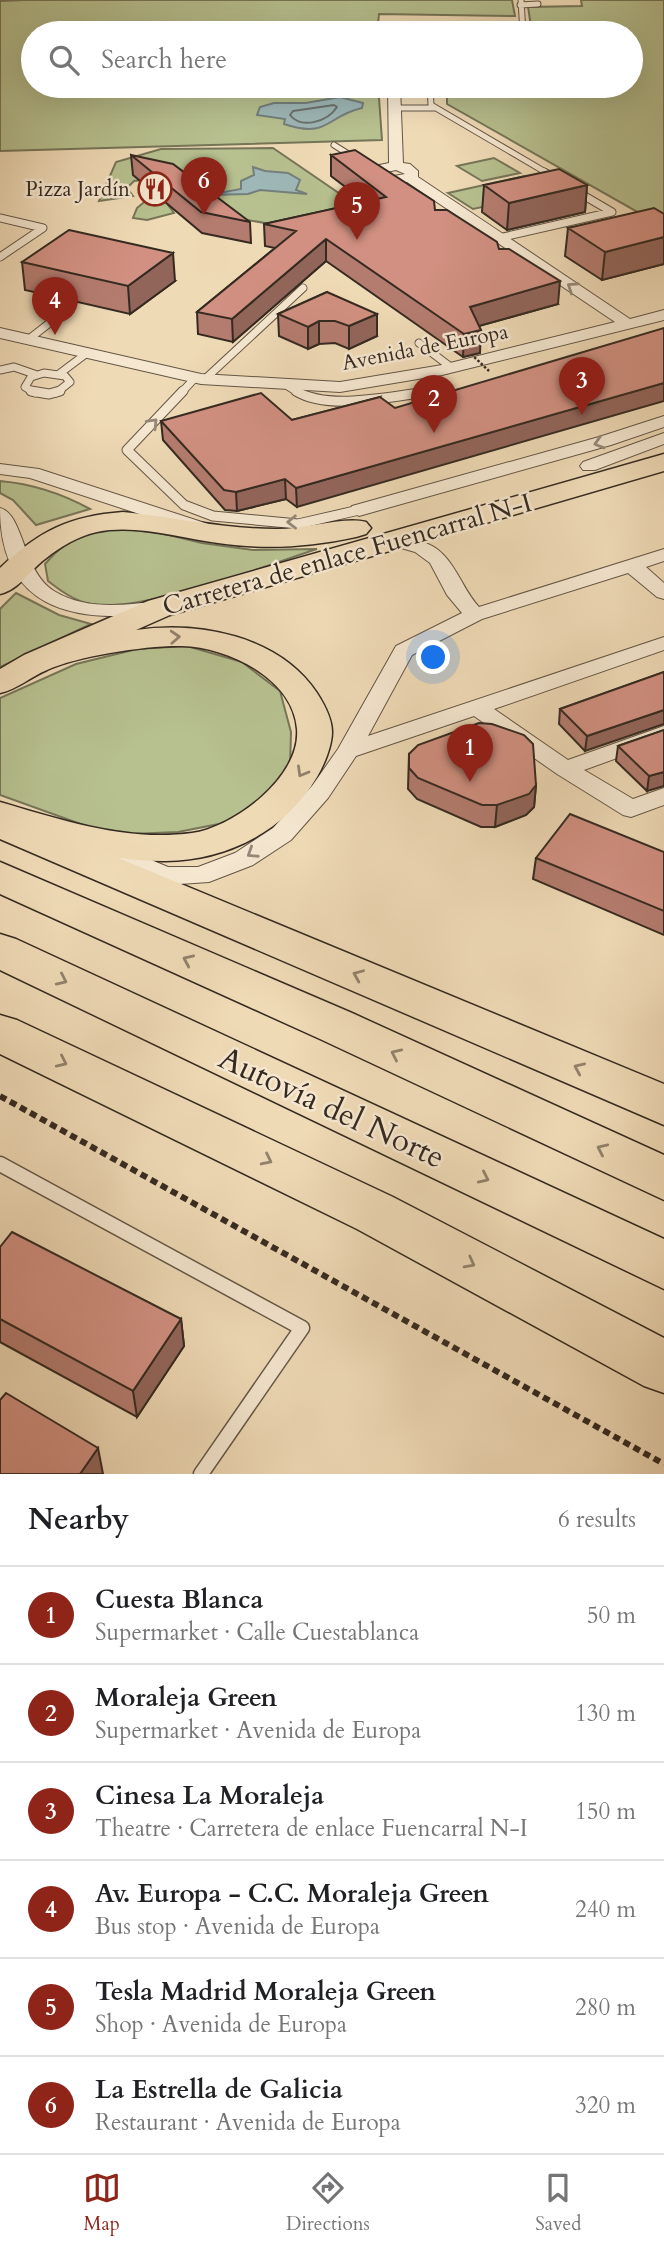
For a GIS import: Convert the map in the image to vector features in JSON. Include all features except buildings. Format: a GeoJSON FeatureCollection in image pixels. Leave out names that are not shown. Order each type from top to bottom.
{"type":"FeatureCollection","features":[{"type":"Feature","properties":{"kind":"highway"},"geometry":{"type":"LineString","coordinates":[[0,823],[664,1105]]}},
{"type":"Feature","properties":{"kind":"highway"},"geometry":{"type":"LineString","coordinates":[[0,877],[336,1026],[664,1178]]}},
{"type":"Feature","properties":{"kind":"highway","name":"Autovía del Norte"},"geometry":{"type":"LineString","coordinates":[[0,951],[608,1236],[664,1265]]}},
{"type":"Feature","properties":{"kind":"highway"},"geometry":{"type":"LineString","coordinates":[[0,1033],[375,1213],[664,1367]]}},
{"type":"Feature","properties":{"kind":"main road","name":"Carretera de enlace Fuencarral N-I"},"geometry":{"type":"LineString","coordinates":[[10,574],[44,544],[71,528],[107,520],[148,522],[217,534],[261,538],[314,537],[374,524],[664,448]]}},
{"type":"Feature","properties":{"kind":"main road","name":"Carretera de enlace Fuencarral N-I"},"geometry":{"type":"LineString","coordinates":[[0,683],[36,662],[159,608],[664,462]]}},
{"type":"Feature","properties":{"kind":"main road","name":"Carretera de enlace Fuencarral N-I"},"geometry":{"type":"LineString","coordinates":[[0,815],[89,842],[144,849],[195,846],[248,827],[282,802],[306,768],[315,731],[304,699],[276,667],[232,647],[185,636],[136,639],[36,662]]}},
{"type":"Feature","properties":{"kind":"street"},"geometry":{"type":"LineString","coordinates":[[393,98],[400,174],[609,330]]}},
{"type":"Feature","properties":{"kind":"street"},"geometry":{"type":"LineString","coordinates":[[375,170],[375,175],[400,174],[465,220],[499,239],[525,260],[629,325]]}},
{"type":"Feature","properties":{"kind":"street","name":"Avenida de Europa"},"geometry":{"type":"LineString","coordinates":[[0,333],[199,379],[340,387],[452,368],[664,315]]}},
{"type":"Feature","properties":{"kind":"street"},"geometry":{"type":"LineString","coordinates":[[359,510],[605,442],[664,421]]}},
{"type":"Feature","properties":{"kind":"street"},"geometry":{"type":"LineString","coordinates":[[589,466],[664,438]]}},
{"type":"Feature","properties":{"kind":"street"},"geometry":{"type":"LineString","coordinates":[[0,469],[33,473],[217,534]]}},
{"type":"Feature","properties":{"kind":"street"},"geometry":{"type":"LineString","coordinates":[[0,514],[6,521],[10,574],[29,580],[44,595],[61,604],[108,613],[159,608]]}},
{"type":"Feature","properties":{"kind":"street"},"geometry":{"type":"LineString","coordinates":[[391,539],[422,548],[437,559],[450,578],[457,595],[475,615]]}},
{"type":"Feature","properties":{"kind":"street"},"geometry":{"type":"LineString","coordinates":[[89,842],[165,876],[200,876],[244,859],[282,834],[320,792],[348,751],[404,651],[475,615],[664,555]]}},
{"type":"Feature","properties":{"kind":"street"},"geometry":{"type":"LineString","coordinates":[[631,565],[664,593]]}},
{"type":"Feature","properties":{"kind":"street"},"geometry":{"type":"LineString","coordinates":[[348,751],[664,643]]}},
{"type":"Feature","properties":{"kind":"street"},"geometry":{"type":"LineString","coordinates":[[477,708],[565,769],[631,809],[664,796]]}},
{"type":"Feature","properties":{"kind":"street"},"geometry":{"type":"LineString","coordinates":[[565,769],[664,733]]}},
{"type":"Feature","properties":{"kind":"lane"},"geometry":{"type":"LineString","coordinates":[[522,21],[521,2],[538,4]]}},
{"type":"Feature","properties":{"kind":"lane"},"geometry":{"type":"LineString","coordinates":[[430,98],[430,105],[612,212],[499,239]]}},
{"type":"Feature","properties":{"kind":"lane"},"geometry":{"type":"LineString","coordinates":[[393,108],[435,108]]}},
{"type":"Feature","properties":{"kind":"lane"},"geometry":{"type":"LineString","coordinates":[[334,145],[375,170]]}},
{"type":"Feature","properties":{"kind":"lane"},"geometry":{"type":"LineString","coordinates":[[0,218],[43,228],[0,257]]}},
{"type":"Feature","properties":{"kind":"lane"},"geometry":{"type":"LineString","coordinates":[[303,288],[199,379],[127,450],[184,505],[213,516],[298,524],[359,510]]}},
{"type":"Feature","properties":{"kind":"lane"},"geometry":{"type":"LineString","coordinates":[[29,340],[57,318]]}},
{"type":"Feature","properties":{"kind":"lane"},"geometry":{"type":"LineString","coordinates":[[419,343],[452,368]]}},
{"type":"Feature","properties":{"kind":"lane"},"geometry":{"type":"LineString","coordinates":[[59,374],[87,353]]}},
{"type":"Feature","properties":{"kind":"lane"},"geometry":{"type":"LineString","coordinates":[[0,370],[14,367],[37,375],[59,374],[68,379],[68,385],[60,391],[32,393],[25,387],[27,380],[37,375]]}},
{"type":"Feature","properties":{"kind":"lane"},"geometry":{"type":"LineString","coordinates":[[286,385],[304,396],[336,402],[444,390]]}},
{"type":"Feature","properties":{"kind":"lane"},"geometry":{"type":"LineString","coordinates":[[0,1164],[302,1328],[201,1474]]}},
{"type":"Feature","properties":{"kind":"path"},"geometry":{"type":"LineString","coordinates":[[471,354],[489,371]]}},
{"type":"Feature","properties":{"kind":"path"},"geometry":{"type":"LineString","coordinates":[[0,1096],[664,1464]]}},
{"type":"Feature","properties":{"kind":"green space"},"geometry":{"type":"Polygon","coordinates":[[[512,0],[515,16],[379,14],[378,21],[21,21],[21,98],[379,98],[382,140],[0,151],[0,1],[512,0]]]}},
{"type":"Feature","properties":{"kind":"green space"},"geometry":{"type":"Polygon","coordinates":[[[581,0],[664,0],[664,227],[447,104],[447,98],[643,98],[643,21],[530,21],[528,7],[582,6],[581,0]]]}},
{"type":"Feature","properties":{"kind":"green space"},"geometry":{"type":"Polygon","coordinates":[[[273,148],[362,209],[300,229],[230,217],[204,196],[168,205],[174,213],[147,220],[133,218],[137,208],[149,198],[167,197],[161,178],[134,181],[127,188],[133,196],[99,201],[116,162],[161,149],[273,148]]]}},
{"type":"Feature","properties":{"kind":"green space"},"geometry":{"type":"Polygon","coordinates":[[[494,158],[520,173],[482,181],[457,166],[494,158]]]}},
{"type":"Feature","properties":{"kind":"green space"},"geometry":{"type":"Polygon","coordinates":[[[525,176],[551,192],[473,209],[448,193],[525,176]]]}},
{"type":"Feature","properties":{"kind":"green space"},"geometry":{"type":"Polygon","coordinates":[[[0,481],[46,490],[90,509],[36,525],[13,500],[0,493],[0,481]]]}},
{"type":"Feature","properties":{"kind":"green space"},"geometry":{"type":"Polygon","coordinates":[[[131,526],[202,543],[253,550],[317,549],[203,587],[139,602],[90,604],[73,598],[48,581],[45,564],[64,545],[93,531],[131,526]]]}},
{"type":"Feature","properties":{"kind":"green space"},"geometry":{"type":"Polygon","coordinates":[[[16,593],[59,615],[91,624],[0,667],[0,609],[16,593]]]}},
{"type":"Feature","properties":{"kind":"green space"},"geometry":{"type":"Polygon","coordinates":[[[187,646],[242,662],[280,691],[291,732],[290,767],[264,798],[229,822],[178,832],[131,834],[89,827],[0,795],[0,698],[76,664],[137,649],[187,646]]]}},
{"type":"Feature","properties":{"kind":"water"},"geometry":{"type":"Polygon","coordinates":[[[344,98],[363,103],[362,108],[319,128],[299,128],[284,124],[285,119],[257,115],[260,107],[274,103],[306,103],[344,98]]]}},
{"type":"Feature","properties":{"kind":"water"},"geometry":{"type":"Polygon","coordinates":[[[253,167],[288,173],[300,180],[296,190],[307,194],[260,190],[248,194],[208,195],[241,189],[241,181],[254,175],[253,167]]]}},
{"type":"Feature","properties":{"kind":"place","name":"Pizza Jardín"},"geometry":{"type":"Point","coordinates":[155,189]}},
{"type":"Feature","properties":{"kind":"place","name":"La Estrella de Galicia"},"geometry":{"type":"Point","coordinates":[204,215]}},
{"type":"Feature","properties":{"kind":"place","name":"Tesla Madrid Moraleja Green"},"geometry":{"type":"Point","coordinates":[357,240]}},
{"type":"Feature","properties":{"kind":"place","name":"Av. Europa - C.C. Moraleja Green"},"geometry":{"type":"Point","coordinates":[55,335]}},
{"type":"Feature","properties":{"kind":"place","name":"Cinesa La Moraleja"},"geometry":{"type":"Point","coordinates":[582,415]}},
{"type":"Feature","properties":{"kind":"place","name":"Moraleja Green"},"geometry":{"type":"Point","coordinates":[434,433]}},
{"type":"Feature","properties":{"kind":"place","name":"Cuesta Blanca"},"geometry":{"type":"Point","coordinates":[470,782]}}]}
